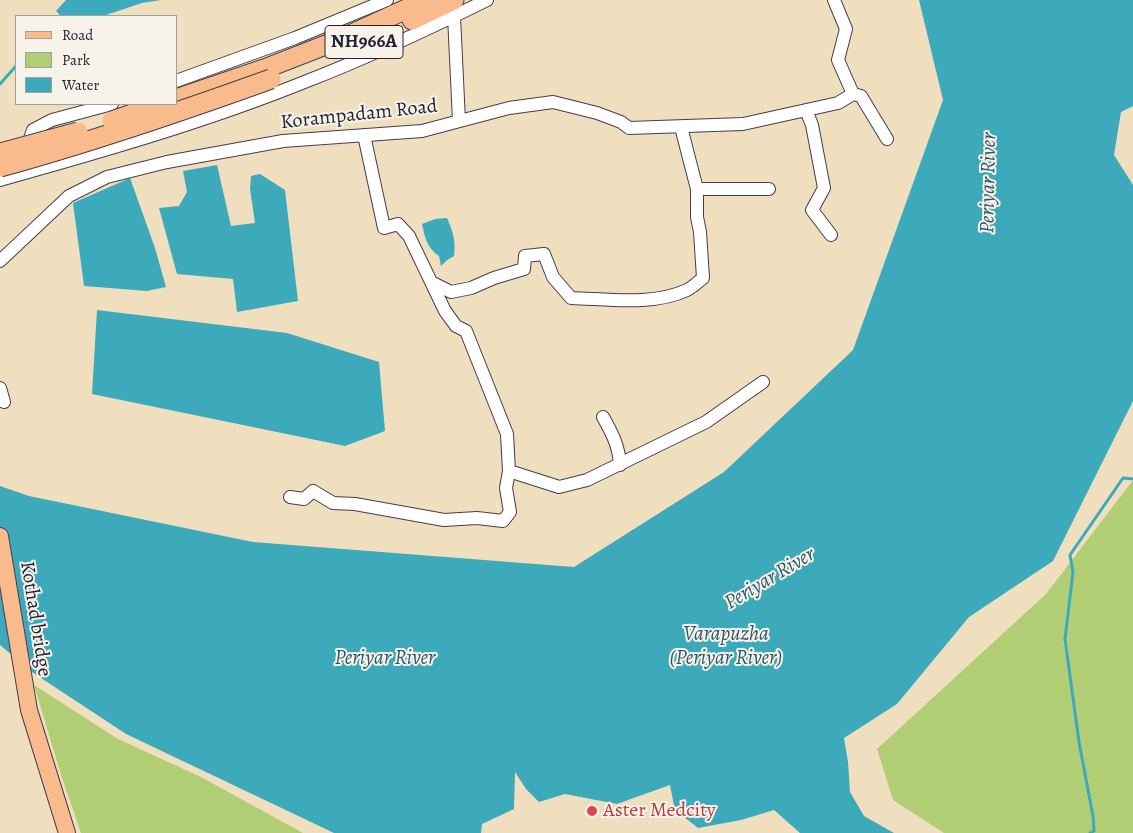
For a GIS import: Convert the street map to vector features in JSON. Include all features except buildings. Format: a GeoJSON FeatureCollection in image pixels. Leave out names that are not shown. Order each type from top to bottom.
{"type":"FeatureCollection","features":[{"type":"Feature","properties":{"kind":"highway","name":"NH966A"},"geometry":{"type":"LineString","coordinates":[[0,167],[46,155],[152,121],[268,74],[426,0]]}},
{"type":"Feature","properties":{"kind":"highway","name":"NH966A"},"geometry":{"type":"LineString","coordinates":[[178,97],[268,74],[348,49],[454,8]]}},
{"type":"Feature","properties":{"kind":"highway"},"geometry":{"type":"LineString","coordinates":[[0,154],[97,126],[158,105]]}},
{"type":"Feature","properties":{"kind":"main road","name":"Kothad bridge"},"geometry":{"type":"LineString","coordinates":[[0,536],[29,710],[67,833]]}},
{"type":"Feature","properties":{"kind":"street"},"geometry":{"type":"LineString","coordinates":[[178,80],[295,38],[387,0]]}},
{"type":"Feature","properties":{"kind":"street"},"geometry":{"type":"LineString","coordinates":[[0,180],[219,114],[306,82],[407,40],[454,8],[487,0]]}},
{"type":"Feature","properties":{"kind":"street"},"geometry":{"type":"LineString","coordinates":[[834,0],[846,29],[838,60],[853,94],[861,96],[887,140]]}},
{"type":"Feature","properties":{"kind":"street"},"geometry":{"type":"LineString","coordinates":[[454,8],[459,122]]}},
{"type":"Feature","properties":{"kind":"street","name":"Korampadam Road"},"geometry":{"type":"LineString","coordinates":[[0,261],[69,196],[107,176],[166,162],[282,141],[422,131],[510,108],[553,102],[596,113],[621,122],[629,128],[743,124],[838,103],[853,94]]}},
{"type":"Feature","properties":{"kind":"street"},"geometry":{"type":"LineString","coordinates":[[28,172],[26,151],[33,130],[52,120],[108,105]]}},
{"type":"Feature","properties":{"kind":"street"},"geometry":{"type":"LineString","coordinates":[[806,110],[812,125],[824,188],[812,210],[831,235]]}},
{"type":"Feature","properties":{"kind":"street"},"geometry":{"type":"LineString","coordinates":[[430,282],[451,292],[471,288],[524,268],[525,256],[544,254],[553,277],[571,298],[621,301],[666,297],[689,290],[703,278],[700,232],[697,217],[697,189],[681,126]]}},
{"type":"Feature","properties":{"kind":"street"},"geometry":{"type":"LineString","coordinates":[[290,497],[304,499],[313,491],[333,503],[355,504],[444,520],[477,518],[502,521],[510,512],[506,488],[509,471],[507,434],[466,331],[456,326],[445,311],[409,236],[398,224],[384,228],[364,135]]}},
{"type":"Feature","properties":{"kind":"street"},"geometry":{"type":"LineString","coordinates":[[697,189],[768,189]]}},
{"type":"Feature","properties":{"kind":"street"},"geometry":{"type":"LineString","coordinates":[[509,471],[559,487],[587,480],[706,422],[763,382]]}},
{"type":"Feature","properties":{"kind":"street"},"geometry":{"type":"LineString","coordinates":[[0,388],[4,402]]}},
{"type":"Feature","properties":{"kind":"street"},"geometry":{"type":"LineString","coordinates":[[603,417],[613,434],[619,450],[620,465]]}},
{"type":"Feature","properties":{"kind":"green space"},"geometry":{"type":"Polygon","coordinates":[[[1133,480],[1133,833],[944,833],[893,800],[877,749],[1046,594],[1133,480]]]}},
{"type":"Feature","properties":{"kind":"green space"},"geometry":{"type":"Polygon","coordinates":[[[34,685],[118,739],[201,777],[303,833],[81,833],[34,685]]]}},
{"type":"Feature","properties":{"kind":"water"},"geometry":{"type":"Polygon","coordinates":[[[66,0],[161,0],[142,3],[106,15],[60,15],[56,11],[66,0]]]}},
{"type":"Feature","properties":{"kind":"water","name":"Varapuzha (Periyar River)"},"geometry":{"type":"Polygon","coordinates":[[[919,0],[1133,0],[1133,106],[1121,112],[1114,155],[1133,185],[1133,401],[1053,561],[969,617],[897,704],[844,738],[850,792],[864,816],[894,833],[800,833],[774,810],[741,820],[698,828],[675,810],[670,785],[617,804],[565,794],[539,802],[526,789],[515,772],[514,809],[482,824],[481,833],[334,833],[126,734],[32,672],[0,645],[0,486],[29,496],[253,542],[574,567],[724,472],[853,350],[943,100],[919,0]]]}},
{"type":"Feature","properties":{"kind":"water"},"geometry":{"type":"Polygon","coordinates":[[[217,165],[231,226],[255,223],[250,189],[251,176],[260,174],[285,190],[298,301],[237,312],[233,279],[177,274],[159,208],[179,206],[187,192],[183,171],[217,165]]]}},
{"type":"Feature","properties":{"kind":"water"},"geometry":{"type":"Polygon","coordinates":[[[130,178],[155,248],[166,287],[147,291],[84,286],[73,203],[130,178]]]}},
{"type":"Feature","properties":{"kind":"water"},"geometry":{"type":"Polygon","coordinates":[[[447,218],[455,246],[454,256],[441,266],[439,256],[427,242],[422,224],[435,219],[447,218]]]}},
{"type":"Feature","properties":{"kind":"water"},"geometry":{"type":"Polygon","coordinates":[[[97,310],[287,333],[379,362],[385,431],[345,446],[92,394],[97,310]]]}},
{"type":"Feature","properties":{"kind":"waterway"},"geometry":{"type":"LineString","coordinates":[[0,84],[15,67]]}},
{"type":"Feature","properties":{"kind":"waterway"},"geometry":{"type":"LineString","coordinates":[[1090,833],[1094,831],[1093,816],[1079,742],[1065,639],[1073,572],[1070,555],[1123,478],[1133,479]]}},
{"type":"Feature","properties":{"kind":"place","name":"Aster Medcity"},"geometry":{"type":"Point","coordinates":[592,811]}},
{"type":"Feature","properties":{"kind":"water label","name":"Periyar River"},"geometry":{"type":"Point","coordinates":[989,183]}},
{"type":"Feature","properties":{"kind":"water label","name":"Periyar River"},"geometry":{"type":"Point","coordinates":[770,579]}},
{"type":"Feature","properties":{"kind":"water label","name":"Periyar River"},"geometry":{"type":"Point","coordinates":[385,659]}}]}
